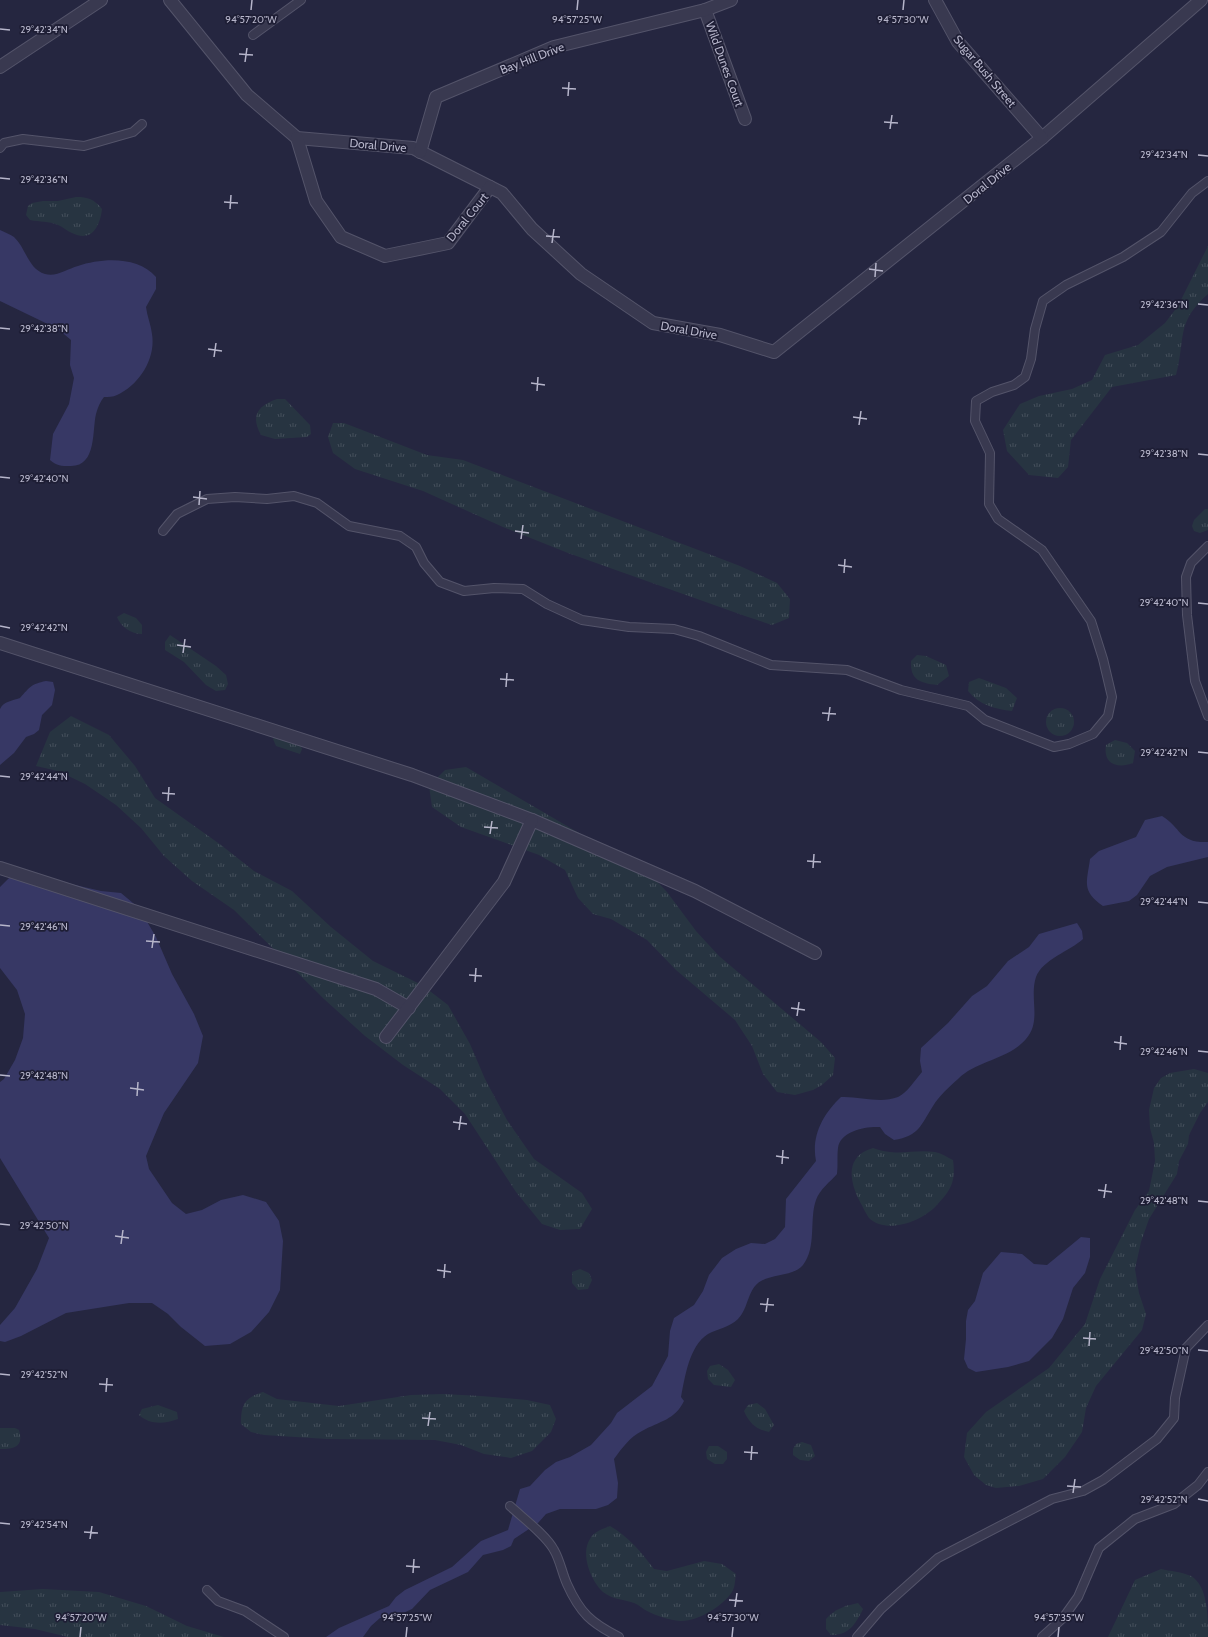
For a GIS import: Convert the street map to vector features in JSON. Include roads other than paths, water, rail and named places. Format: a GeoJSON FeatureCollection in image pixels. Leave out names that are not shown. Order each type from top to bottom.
{"type":"FeatureCollection","features":[{"type":"Feature","properties":{"kind":"street"},"geometry":{"type":"LineString","coordinates":[[0,67],[101,0]]}},
{"type":"Feature","properties":{"kind":"street"},"geometry":{"type":"LineString","coordinates":[[170,0],[247,95],[297,138]]}},
{"type":"Feature","properties":{"kind":"street","name":"Bay Hill Drive"},"geometry":{"type":"LineString","coordinates":[[420,152],[436,97],[554,47],[706,10],[731,0]]}},
{"type":"Feature","properties":{"kind":"street","name":"Sugar Bush Street"},"geometry":{"type":"LineString","coordinates":[[935,0],[958,42],[1042,138]]}},
{"type":"Feature","properties":{"kind":"street","name":"Doral Drive"},"geometry":{"type":"LineString","coordinates":[[297,138],[413,148],[502,193],[532,229],[581,274],[653,323],[720,335],[774,352],[1042,138],[1201,0]]}},
{"type":"Feature","properties":{"kind":"street","name":"Wild Dunes Court"},"geometry":{"type":"LineString","coordinates":[[706,10],[745,118]]}},
{"type":"Feature","properties":{"kind":"street","name":"Doral Court"},"geometry":{"type":"LineString","coordinates":[[297,138],[316,201],[341,237],[385,256],[448,243],[490,187]]}},
{"type":"Feature","properties":{"kind":"street"},"geometry":{"type":"LineString","coordinates":[[0,642],[412,775],[532,820],[695,891],[815,953]]}},
{"type":"Feature","properties":{"kind":"street"},"geometry":{"type":"LineString","coordinates":[[386,1037],[504,882],[532,820]]}},
{"type":"Feature","properties":{"kind":"street"},"geometry":{"type":"LineString","coordinates":[[0,868],[376,989],[409,1008]]}},
{"type":"Feature","properties":{"kind":"lane"},"geometry":{"type":"LineString","coordinates":[[253,35],[300,0]]}},
{"type":"Feature","properties":{"kind":"lane"},"geometry":{"type":"LineString","coordinates":[[0,148],[4,143],[23,139],[84,146],[133,132],[142,124]]}},
{"type":"Feature","properties":{"kind":"lane"},"geometry":{"type":"LineString","coordinates":[[163,532],[177,514],[207,499],[235,497],[267,499],[294,496],[317,502],[349,526],[400,536],[416,547],[424,563],[440,582],[464,591],[494,588],[523,589],[547,604],[582,620],[629,627],[674,628],[699,636],[772,665],[847,670],[900,690],[968,706],[985,720],[1054,747],[1069,744],[1093,734],[1108,716],[1112,697],[1103,659],[1091,621],[1042,550],[998,519],[989,504],[990,453],[975,421],[976,400],[992,392],[1014,385],[1025,377],[1031,359],[1035,329],[1043,301],[1066,285],[1123,257],[1161,232],[1192,193],[1208,181]]}},
{"type":"Feature","properties":{"kind":"lane"},"geometry":{"type":"LineString","coordinates":[[1208,546],[1191,563],[1186,577],[1187,615],[1195,681],[1208,716]]}},
{"type":"Feature","properties":{"kind":"lane"},"geometry":{"type":"LineString","coordinates":[[857,1637],[881,1609],[938,1558],[1052,1499],[1083,1491],[1125,1465],[1157,1439],[1174,1418],[1174,1398],[1186,1348],[1208,1325]]}},
{"type":"Feature","properties":{"kind":"lane"},"geometry":{"type":"LineString","coordinates":[[1042,1637],[1063,1618],[1078,1597],[1099,1548],[1135,1518],[1174,1504],[1198,1485],[1208,1472]]}},
{"type":"Feature","properties":{"kind":"lane"},"geometry":{"type":"LineString","coordinates":[[510,1506],[553,1548],[562,1567],[566,1583],[582,1613],[599,1627],[619,1637]]}},
{"type":"Feature","properties":{"kind":"lane"},"geometry":{"type":"LineString","coordinates":[[206,1590],[218,1601],[245,1611],[284,1637]]}}]}
